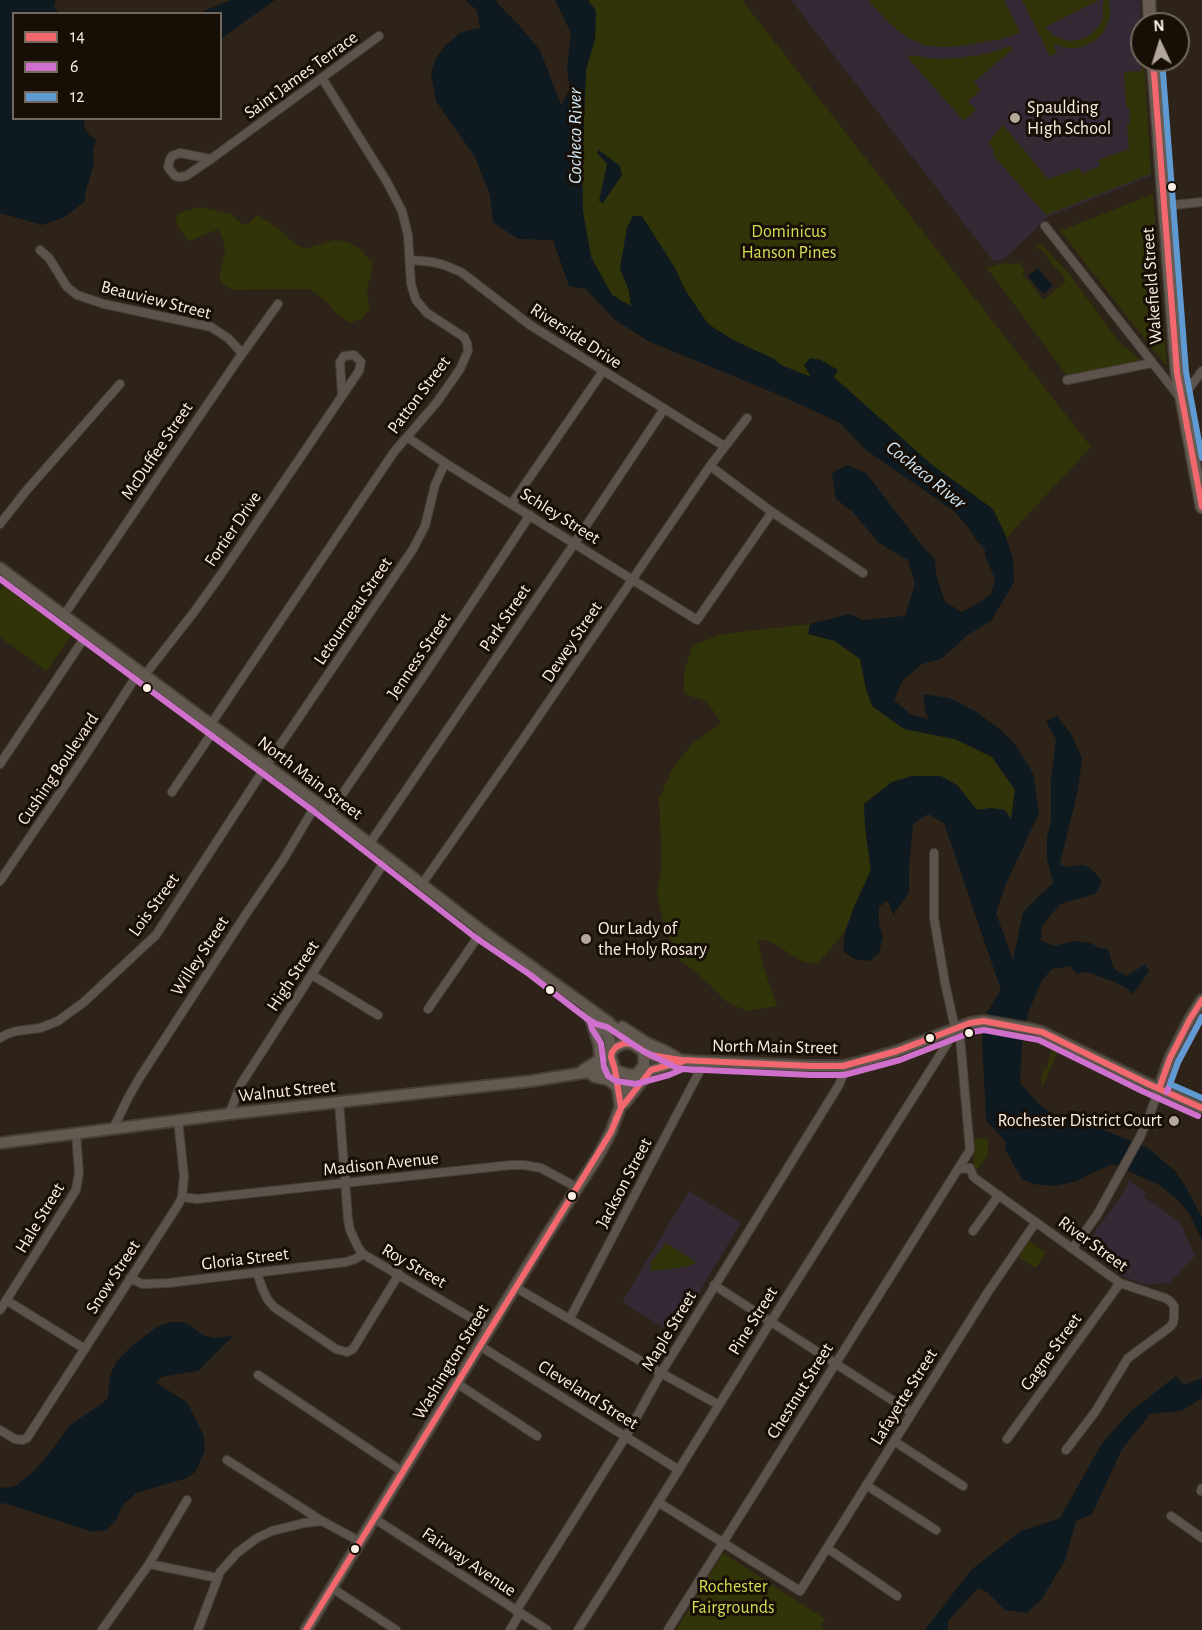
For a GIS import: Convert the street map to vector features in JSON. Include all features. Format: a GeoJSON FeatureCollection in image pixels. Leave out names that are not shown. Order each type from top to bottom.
{"type":"FeatureCollection","features":[{"type":"Feature","properties":{"kind":"main road","name":"Wakefield Street"},"geometry":{"type":"LineString","coordinates":[[1154,72],[1174,348],[1181,399],[1202,507]]}},
{"type":"Feature","properties":{"kind":"main road","name":"North Main Street"},"geometry":{"type":"LineString","coordinates":[[0,568],[330,812],[482,931],[608,1021],[632,1044]]}},
{"type":"Feature","properties":{"kind":"main road"},"geometry":{"type":"LineString","coordinates":[[1159,1089],[1170,1058],[1202,1000]]}},
{"type":"Feature","properties":{"kind":"main road"},"geometry":{"type":"LineString","coordinates":[[586,1007],[599,1045],[600,1058]]}},
{"type":"Feature","properties":{"kind":"main road","name":"North Main Street"},"geometry":{"type":"LineString","coordinates":[[599,1016],[610,1018],[647,1043],[681,1060]]}},
{"type":"Feature","properties":{"kind":"main road"},"geometry":{"type":"LineString","coordinates":[[599,1016],[600,1025],[610,1041],[621,1108]]}},
{"type":"Feature","properties":{"kind":"main road","name":"North Main Street"},"geometry":{"type":"LineString","coordinates":[[642,1050],[650,1055],[681,1060],[843,1066],[897,1051],[957,1027],[984,1022],[1031,1029],[1063,1041],[1202,1108]]}},
{"type":"Feature","properties":{"kind":"main road"},"geometry":{"type":"LineString","coordinates":[[612,1052],[625,1043],[642,1050],[644,1055],[644,1064],[635,1075],[615,1070]]}},
{"type":"Feature","properties":{"kind":"main road","name":"Walnut Street"},"geometry":{"type":"LineString","coordinates":[[583,1073],[587,1066],[612,1052]]}},
{"type":"Feature","properties":{"kind":"main road","name":"North Main Street"},"geometry":{"type":"LineString","coordinates":[[635,1075],[681,1060]]}},
{"type":"Feature","properties":{"kind":"main road","name":"Walnut Street"},"geometry":{"type":"LineString","coordinates":[[0,1143],[229,1114],[531,1081],[600,1069],[615,1070]]}},
{"type":"Feature","properties":{"kind":"main road"},"geometry":{"type":"LineString","coordinates":[[621,1108],[651,1070]]}},
{"type":"Feature","properties":{"kind":"main road"},"geometry":{"type":"LineString","coordinates":[[583,1073],[609,1080],[617,1087]]}},
{"type":"Feature","properties":{"kind":"main road","name":"Washington Street"},"geometry":{"type":"LineString","coordinates":[[306,1630],[578,1188],[611,1132],[628,1083],[635,1075]]}},
{"type":"Feature","properties":{"kind":"street","name":"Saint James Terrace"},"geometry":{"type":"LineString","coordinates":[[211,159],[180,153],[172,156],[168,166],[172,174],[183,177],[211,159],[379,36]]}},
{"type":"Feature","properties":{"kind":"street","name":"Patton Street"},"geometry":{"type":"LineString","coordinates":[[172,792],[372,483],[394,452],[437,402],[460,369],[468,351],[464,337],[427,313],[416,300],[411,284],[407,227],[399,203],[322,78]]}},
{"type":"Feature","properties":{"kind":"street"},"geometry":{"type":"LineString","coordinates":[[1164,206],[1202,202]]}},
{"type":"Feature","properties":{"kind":"street"},"geometry":{"type":"LineString","coordinates":[[1045,226],[1181,399],[1202,371]]}},
{"type":"Feature","properties":{"kind":"street","name":"Beauview Street"},"geometry":{"type":"LineString","coordinates":[[40,250],[49,258],[67,287],[77,295],[104,304],[211,327],[228,338],[242,353]]}},
{"type":"Feature","properties":{"kind":"street","name":"Riverside Drive"},"geometry":{"type":"LineString","coordinates":[[411,260],[432,262],[453,268],[478,284],[530,325],[724,446]]}},
{"type":"Feature","properties":{"kind":"street","name":"McDuffee Street"},"geometry":{"type":"LineString","coordinates":[[64,615],[242,353],[278,304]]}},
{"type":"Feature","properties":{"kind":"street","name":"Fortier Drive"},"geometry":{"type":"LineString","coordinates":[[142,674],[222,573],[360,368],[361,362],[354,354],[344,356],[340,362],[342,394]]}},
{"type":"Feature","properties":{"kind":"street"},"geometry":{"type":"LineString","coordinates":[[1067,380],[1152,363]]}},
{"type":"Feature","properties":{"kind":"street"},"geometry":{"type":"LineString","coordinates":[[512,503],[603,371]]}},
{"type":"Feature","properties":{"kind":"street"},"geometry":{"type":"LineString","coordinates":[[0,524],[120,384]]}},
{"type":"Feature","properties":{"kind":"street","name":"Park Street"},"geometry":{"type":"LineString","coordinates":[[370,843],[664,409]]}},
{"type":"Feature","properties":{"kind":"street","name":"Dewey Street"},"geometry":{"type":"LineString","coordinates":[[422,884],[710,466],[747,418]]}},
{"type":"Feature","properties":{"kind":"street","name":"Schley Street"},"geometry":{"type":"LineString","coordinates":[[407,437],[697,620],[772,512]]}},
{"type":"Feature","properties":{"kind":"street","name":"Letourneau Street"},"geometry":{"type":"LineString","coordinates":[[266,766],[417,542],[425,526],[435,485],[445,463]]}},
{"type":"Feature","properties":{"kind":"street"},"geometry":{"type":"LineString","coordinates":[[710,466],[772,512],[863,573]]}},
{"type":"Feature","properties":{"kind":"street","name":"Jenness Street"},"geometry":{"type":"LineString","coordinates":[[330,812],[530,515]]}},
{"type":"Feature","properties":{"kind":"street"},"geometry":{"type":"LineString","coordinates":[[0,764],[87,634]]}},
{"type":"Feature","properties":{"kind":"street","name":"Cushing Boulevard"},"geometry":{"type":"LineString","coordinates":[[0,881],[142,674]]}},
{"type":"Feature","properties":{"kind":"street","name":"Lois Street"},"geometry":{"type":"LineString","coordinates":[[0,1038],[7,1034],[40,1028],[58,1021],[84,1002],[148,944],[161,928],[266,766]]}},
{"type":"Feature","properties":{"kind":"street","name":"Willey Street"},"geometry":{"type":"LineString","coordinates":[[113,1129],[146,1069],[292,846],[317,803]]}},
{"type":"Feature","properties":{"kind":"street"},"geometry":{"type":"LineString","coordinates":[[934,853],[934,918],[945,983],[957,1027],[970,1150],[970,1168],[958,1168]]}},
{"type":"Feature","properties":{"kind":"street","name":"High Street"},"geometry":{"type":"LineString","coordinates":[[229,1114],[242,1084],[387,858]]}},
{"type":"Feature","properties":{"kind":"street"},"geometry":{"type":"LineString","coordinates":[[428,1009],[482,931]]}},
{"type":"Feature","properties":{"kind":"street"},"geometry":{"type":"LineString","coordinates":[[312,975],[378,1015]]}},
{"type":"Feature","properties":{"kind":"street","name":"Pine Street"},"geometry":{"type":"LineString","coordinates":[[578,1630],[957,1027]]}},
{"type":"Feature","properties":{"kind":"street","name":"Jackson Street"},"geometry":{"type":"LineString","coordinates":[[570,1318],[705,1061]]}},
{"type":"Feature","properties":{"kind":"street","name":"Maple Street"},"geometry":{"type":"LineString","coordinates":[[510,1630],[518,1612],[626,1436],[661,1373],[839,1085],[843,1075],[843,1066]]}},
{"type":"Feature","properties":{"kind":"street"},"geometry":{"type":"LineString","coordinates":[[1073,1248],[1097,1215],[1119,1176],[1146,1125],[1159,1089]]}},
{"type":"Feature","properties":{"kind":"street","name":"Roy Street"},"geometry":{"type":"LineString","coordinates":[[339,1102],[350,1230],[363,1254],[490,1329]]}},
{"type":"Feature","properties":{"kind":"street"},"geometry":{"type":"LineString","coordinates":[[178,1120],[184,1176],[182,1197]]}},
{"type":"Feature","properties":{"kind":"street","name":"Hale Street"},"geometry":{"type":"LineString","coordinates":[[0,1310],[76,1190],[79,1173],[76,1133]]}},
{"type":"Feature","properties":{"kind":"street"},"geometry":{"type":"LineString","coordinates":[[958,1168],[970,1150]]}},
{"type":"Feature","properties":{"kind":"street","name":"Madison Avenue"},"geometry":{"type":"LineString","coordinates":[[182,1197],[197,1199],[524,1165],[550,1172],[578,1188]]}},
{"type":"Feature","properties":{"kind":"street","name":"Chestnut Street"},"geometry":{"type":"LineString","coordinates":[[668,1630],[958,1168]]}},
{"type":"Feature","properties":{"kind":"street","name":"River Street"},"geometry":{"type":"LineString","coordinates":[[970,1168],[976,1179],[1120,1283],[1170,1301],[1175,1311],[1173,1323],[1166,1331],[1128,1358],[1095,1412],[1066,1450]]}},
{"type":"Feature","properties":{"kind":"street"},"geometry":{"type":"LineString","coordinates":[[973,1231],[999,1195]]}},
{"type":"Feature","properties":{"kind":"street","name":"Snow Street"},"geometry":{"type":"LineString","coordinates":[[0,1430],[15,1438],[22,1440],[27,1438],[182,1197]]}},
{"type":"Feature","properties":{"kind":"street","name":"Lafayette Street"},"geometry":{"type":"LineString","coordinates":[[724,1542],[800,1591],[988,1292],[1036,1222]]}},
{"type":"Feature","properties":{"kind":"street","name":"Gloria Street"},"geometry":{"type":"LineString","coordinates":[[130,1278],[142,1284],[152,1284],[346,1262],[363,1254]]}},
{"type":"Feature","properties":{"kind":"street"},"geometry":{"type":"LineString","coordinates":[[257,1273],[262,1290],[274,1307],[336,1349],[347,1352],[353,1349],[399,1274]]}},
{"type":"Feature","properties":{"kind":"street","name":"Gagne Street"},"geometry":{"type":"LineString","coordinates":[[1007,1439],[1120,1283]]}},
{"type":"Feature","properties":{"kind":"street"},"geometry":{"type":"LineString","coordinates":[[714,1286],[912,1413]]}},
{"type":"Feature","properties":{"kind":"street"},"geometry":{"type":"LineString","coordinates":[[516,1287],[718,1406]]}},
{"type":"Feature","properties":{"kind":"street"},"geometry":{"type":"LineString","coordinates":[[6,1300],[85,1349]]}},
{"type":"Feature","properties":{"kind":"street","name":"Cleveland Street"},"geometry":{"type":"LineString","coordinates":[[480,1346],[679,1470]]}},
{"type":"Feature","properties":{"kind":"street"},"geometry":{"type":"LineString","coordinates":[[258,1375],[403,1472]]}},
{"type":"Feature","properties":{"kind":"street"},"geometry":{"type":"LineString","coordinates":[[458,1384],[537,1436]]}},
{"type":"Feature","properties":{"kind":"street"},"geometry":{"type":"LineString","coordinates":[[894,1441],[963,1486]]}},
{"type":"Feature","properties":{"kind":"street"},"geometry":{"type":"LineString","coordinates":[[227,1460],[322,1521],[361,1542]]}},
{"type":"Feature","properties":{"kind":"street"},"geometry":{"type":"LineString","coordinates":[[866,1485],[936,1530]]}},
{"type":"Feature","properties":{"kind":"street"},"geometry":{"type":"LineString","coordinates":[[102,1630],[149,1564],[187,1500]]}},
{"type":"Feature","properties":{"kind":"street"},"geometry":{"type":"LineString","coordinates":[[658,1502],[724,1542]]}},
{"type":"Feature","properties":{"kind":"street"},"geometry":{"type":"LineString","coordinates":[[1171,1516],[1202,1538]]}},
{"type":"Feature","properties":{"kind":"street","name":"Fairway Avenue"},"geometry":{"type":"LineString","coordinates":[[375,1519],[547,1630]]}},
{"type":"Feature","properties":{"kind":"street"},"geometry":{"type":"LineString","coordinates":[[198,1630],[220,1572],[231,1558],[257,1538],[272,1531],[322,1521]]}},
{"type":"Feature","properties":{"kind":"street"},"geometry":{"type":"LineString","coordinates":[[827,1548],[897,1596]]}},
{"type":"Feature","properties":{"kind":"street"},"geometry":{"type":"LineString","coordinates":[[149,1564],[218,1578]]}},
{"type":"Feature","properties":{"kind":"street"},"geometry":{"type":"LineString","coordinates":[[332,1588],[396,1630]]}},
{"type":"Feature","properties":{"kind":"shaded area","name":"Spaulding High School"},"geometry":{"type":"Polygon","coordinates":[[[791,0],[1140,0],[1140,12],[1130,12],[1130,72],[1145,72],[1151,176],[1047,217],[1004,259],[993,261],[791,0]]]}},
{"type":"Feature","properties":{"kind":"shaded area"},"geometry":{"type":"Polygon","coordinates":[[[1129,1181],[1145,1192],[1144,1197],[1180,1222],[1195,1256],[1169,1283],[1143,1285],[1121,1275],[1084,1247],[1123,1193],[1129,1181]]]}},
{"type":"Feature","properties":{"kind":"shaded area"},"geometry":{"type":"Polygon","coordinates":[[[689,1191],[741,1223],[674,1334],[622,1302],[689,1191]]]}},
{"type":"Feature","properties":{"kind":"green space","name":"Dominicus Hanson Pines"},"geometry":{"type":"Polygon","coordinates":[[[588,0],[742,0],[1091,447],[1006,538],[993,509],[932,465],[833,377],[837,370],[812,378],[781,365],[774,359],[731,339],[708,324],[685,290],[675,268],[627,228],[620,268],[629,291],[631,307],[612,295],[591,257],[583,212],[582,169],[586,69],[595,38],[596,11],[588,0]]]}},
{"type":"Feature","properties":{"kind":"green space"},"geometry":{"type":"Polygon","coordinates":[[[868,0],[1004,0],[1020,32],[997,40],[961,46],[924,45],[910,39],[889,23],[868,0]]]}},
{"type":"Feature","properties":{"kind":"green space"},"geometry":{"type":"Polygon","coordinates":[[[1022,0],[1099,0],[1045,27],[1054,36],[1069,41],[1089,36],[1098,28],[1103,17],[1103,0],[1109,0],[1110,16],[1105,30],[1095,41],[1078,48],[1066,48],[1053,44],[1057,53],[1050,56],[1022,0]]]}},
{"type":"Feature","properties":{"kind":"green space"},"geometry":{"type":"Polygon","coordinates":[[[1010,46],[1013,49],[974,82],[981,90],[968,101],[976,110],[964,121],[908,58],[911,55],[936,59],[961,58],[989,53],[1010,46]]]}},
{"type":"Feature","properties":{"kind":"green space"},"geometry":{"type":"Polygon","coordinates":[[[1124,72],[1145,72],[1151,174],[1046,215],[994,156],[993,148],[988,143],[1003,125],[1048,179],[1080,168],[1082,174],[1100,166],[1098,160],[1129,149],[1127,124],[1130,124],[1129,107],[1126,107],[1124,72]]]}},
{"type":"Feature","properties":{"kind":"green space"},"geometry":{"type":"Polygon","coordinates":[[[1153,194],[1167,364],[1060,231],[1153,194]]]}},
{"type":"Feature","properties":{"kind":"green space"},"geometry":{"type":"Polygon","coordinates":[[[201,207],[231,214],[242,224],[248,224],[257,215],[305,249],[334,240],[344,241],[358,247],[373,263],[367,291],[370,309],[361,319],[349,323],[324,299],[309,289],[234,290],[223,285],[219,277],[225,253],[219,229],[189,241],[176,224],[177,215],[201,207]]]}},
{"type":"Feature","properties":{"kind":"green space"},"geometry":{"type":"Polygon","coordinates":[[[1041,244],[1070,275],[1123,347],[1126,347],[1140,360],[1068,377],[987,268],[1007,262],[1009,265],[1020,263],[1025,270],[1022,273],[1043,300],[1066,281],[1040,248],[1037,250],[1035,248],[1041,244]]]}},
{"type":"Feature","properties":{"kind":"green space"},"geometry":{"type":"Polygon","coordinates":[[[5,583],[73,634],[46,671],[0,637],[0,590],[5,583]]]}},
{"type":"Feature","properties":{"kind":"green space"},"geometry":{"type":"Polygon","coordinates":[[[810,624],[809,634],[835,641],[860,659],[872,706],[904,729],[955,739],[992,757],[1015,790],[1011,820],[991,808],[977,810],[957,785],[912,776],[893,782],[864,804],[871,870],[845,932],[817,964],[803,962],[770,941],[758,940],[764,969],[777,1006],[748,1011],[728,1003],[680,960],[665,929],[657,895],[662,865],[659,799],[672,769],[692,744],[721,723],[708,702],[684,694],[684,674],[692,645],[723,634],[810,624]]]}},
{"type":"Feature","properties":{"kind":"green space"},"geometry":{"type":"Polygon","coordinates":[[[1044,1044],[1064,1053],[1057,1053],[1043,1085],[1041,1084],[1043,1069],[1047,1069],[1051,1050],[1044,1044]]]}},
{"type":"Feature","properties":{"kind":"green space"},"geometry":{"type":"Polygon","coordinates":[[[988,1138],[988,1156],[976,1170],[973,1139],[988,1138]]]}},
{"type":"Feature","properties":{"kind":"green space"},"geometry":{"type":"Polygon","coordinates":[[[1029,1241],[1046,1253],[1036,1268],[1018,1257],[1029,1241]]]}},
{"type":"Feature","properties":{"kind":"green space"},"geometry":{"type":"Polygon","coordinates":[[[666,1243],[696,1263],[686,1267],[651,1271],[651,1262],[666,1243]]]}},
{"type":"Feature","properties":{"kind":"green space","name":"Rochester Fairgrounds"},"geometry":{"type":"Polygon","coordinates":[[[723,1553],[825,1619],[821,1626],[827,1630],[676,1630],[723,1553]]]}},
{"type":"Feature","properties":{"kind":"water"},"geometry":{"type":"Polygon","coordinates":[[[0,0],[56,0],[54,7],[59,12],[12,12],[12,120],[85,120],[84,127],[90,136],[96,139],[93,151],[94,163],[85,201],[65,217],[42,225],[0,213],[0,0]]]}},
{"type":"Feature","properties":{"kind":"water"},"geometry":{"type":"Polygon","coordinates":[[[231,0],[275,0],[222,38],[222,12],[201,12],[231,0]]]}},
{"type":"Feature","properties":{"kind":"water","name":"Cocheco River"},"geometry":{"type":"Polygon","coordinates":[[[465,0],[496,0],[540,50],[561,105],[570,88],[567,67],[571,33],[555,0],[588,0],[596,11],[595,39],[586,69],[582,169],[583,212],[591,257],[612,295],[631,306],[629,291],[620,268],[627,228],[633,216],[642,216],[675,268],[685,290],[708,324],[731,339],[774,359],[781,365],[811,377],[804,365],[810,358],[821,360],[838,370],[834,377],[932,465],[993,509],[1013,558],[1014,582],[991,621],[969,634],[941,659],[922,664],[903,680],[894,700],[910,714],[928,719],[923,694],[949,698],[975,711],[1014,743],[1033,773],[1039,813],[1005,886],[996,913],[1013,960],[1023,912],[1053,883],[1047,859],[1047,837],[1051,822],[1051,779],[1056,740],[1046,721],[1057,716],[1071,734],[1082,758],[1078,790],[1060,864],[1065,867],[1082,865],[1089,867],[1102,883],[1095,894],[1060,904],[1042,926],[1041,940],[1054,946],[1075,941],[1091,943],[1099,948],[1108,949],[1114,969],[1127,976],[1145,964],[1149,971],[1133,994],[1125,987],[1087,972],[1077,974],[1070,966],[1052,969],[1042,980],[1028,1013],[1022,1045],[1020,1083],[1039,1104],[1052,1114],[1073,1117],[1148,1148],[1175,1171],[1202,1218],[1202,1240],[1190,1215],[1178,1200],[1159,1185],[1113,1164],[1077,1181],[1055,1186],[1033,1184],[1022,1179],[1005,1149],[1006,1142],[986,1120],[982,1039],[987,1012],[1001,990],[944,823],[928,814],[913,824],[909,893],[893,915],[888,900],[879,907],[879,925],[883,936],[879,953],[870,961],[854,959],[843,951],[845,932],[871,870],[864,804],[892,782],[912,776],[941,776],[957,785],[977,810],[991,808],[1005,810],[1011,819],[1015,790],[992,757],[955,739],[904,729],[872,706],[860,659],[835,641],[808,634],[810,624],[849,614],[862,620],[905,616],[915,584],[908,560],[879,543],[852,511],[836,499],[832,473],[847,465],[866,473],[922,546],[935,559],[936,575],[945,602],[962,612],[991,594],[995,579],[985,555],[985,549],[954,511],[866,450],[840,423],[784,397],[648,341],[614,319],[586,289],[569,286],[553,240],[518,239],[493,222],[490,195],[475,157],[436,101],[431,74],[435,59],[447,44],[461,32],[480,28],[477,10],[465,0]]]}},
{"type":"Feature","properties":{"kind":"water"},"geometry":{"type":"Polygon","coordinates":[[[599,150],[620,166],[622,175],[603,203],[599,201],[607,164],[597,153],[599,150]]]}},
{"type":"Feature","properties":{"kind":"water"},"geometry":{"type":"Polygon","coordinates":[[[1038,268],[1053,286],[1043,294],[1028,276],[1038,268]]]}},
{"type":"Feature","properties":{"kind":"water"},"geometry":{"type":"Polygon","coordinates":[[[171,1322],[182,1322],[203,1335],[214,1338],[233,1336],[198,1371],[161,1377],[156,1383],[187,1402],[204,1436],[205,1450],[196,1471],[187,1478],[136,1493],[123,1505],[116,1520],[106,1530],[93,1532],[0,1503],[0,1487],[7,1488],[17,1485],[35,1470],[69,1426],[103,1403],[108,1397],[110,1376],[116,1362],[134,1344],[157,1327],[171,1322]]]}},
{"type":"Feature","properties":{"kind":"water"},"geometry":{"type":"Polygon","coordinates":[[[1176,1376],[1184,1385],[1202,1378],[1202,1398],[1181,1411],[1150,1414],[1121,1451],[1092,1514],[1076,1521],[1065,1561],[1041,1600],[1027,1613],[1005,1610],[987,1592],[978,1588],[948,1621],[948,1630],[925,1630],[971,1570],[1021,1531],[1060,1518],[1102,1443],[1130,1412],[1176,1376]]]}},
{"type":"Feature","properties":{"kind":"transit line","name":"14"},"geometry":{"type":"LineString","coordinates":[[1154,72],[1177,373],[1202,507]]}},
{"type":"Feature","properties":{"kind":"transit line","name":"12"},"geometry":{"type":"LineString","coordinates":[[1163,72],[1186,372],[1202,458]]}},
{"type":"Feature","properties":{"kind":"transit line","name":"6"},"geometry":{"type":"LineString","coordinates":[[0,579],[312,810],[476,938],[529,974],[590,1021],[601,1043],[604,1067],[608,1076],[616,1081],[636,1084],[683,1069],[844,1075],[900,1060],[972,1032],[984,1030],[1039,1040],[1198,1116]]}},
{"type":"Feature","properties":{"kind":"transit line","name":"14"},"geometry":{"type":"LineString","coordinates":[[1159,1089],[1170,1058],[1202,1000]]}},
{"type":"Feature","properties":{"kind":"transit line","name":"6"},"geometry":{"type":"LineString","coordinates":[[1167,1092],[1178,1062],[1202,1017]]}},
{"type":"Feature","properties":{"kind":"transit line","name":"12"},"geometry":{"type":"LineString","coordinates":[[1202,1017],[1178,1062],[1170,1084],[1202,1098]]}},
{"type":"Feature","properties":{"kind":"transit line","name":"6"},"geometry":{"type":"LineString","coordinates":[[588,1019],[607,1027],[643,1051],[677,1068],[693,1070]]}},
{"type":"Feature","properties":{"kind":"transit line","name":"14"},"geometry":{"type":"LineString","coordinates":[[306,1630],[611,1132],[621,1108],[611,1057],[616,1047],[625,1043],[632,1044],[650,1055],[681,1060],[843,1066],[897,1051],[970,1023],[984,1021],[1042,1032],[1202,1108]]}},
{"type":"Feature","properties":{"kind":"transit line","name":"14"},"geometry":{"type":"LineString","coordinates":[[616,1119],[621,1108],[651,1070],[684,1061]]}},
{"type":"Feature","properties":{"kind":"place","name":"Spaulding High School"},"geometry":{"type":"Point","coordinates":[1015,118]}},
{"type":"Feature","properties":{"kind":"place","name":"Our Lady of the Holy Rosary"},"geometry":{"type":"Point","coordinates":[586,939]}},
{"type":"Feature","properties":{"kind":"place","name":"Rochester District Court"},"geometry":{"type":"Point","coordinates":[1174,1121]}}]}
